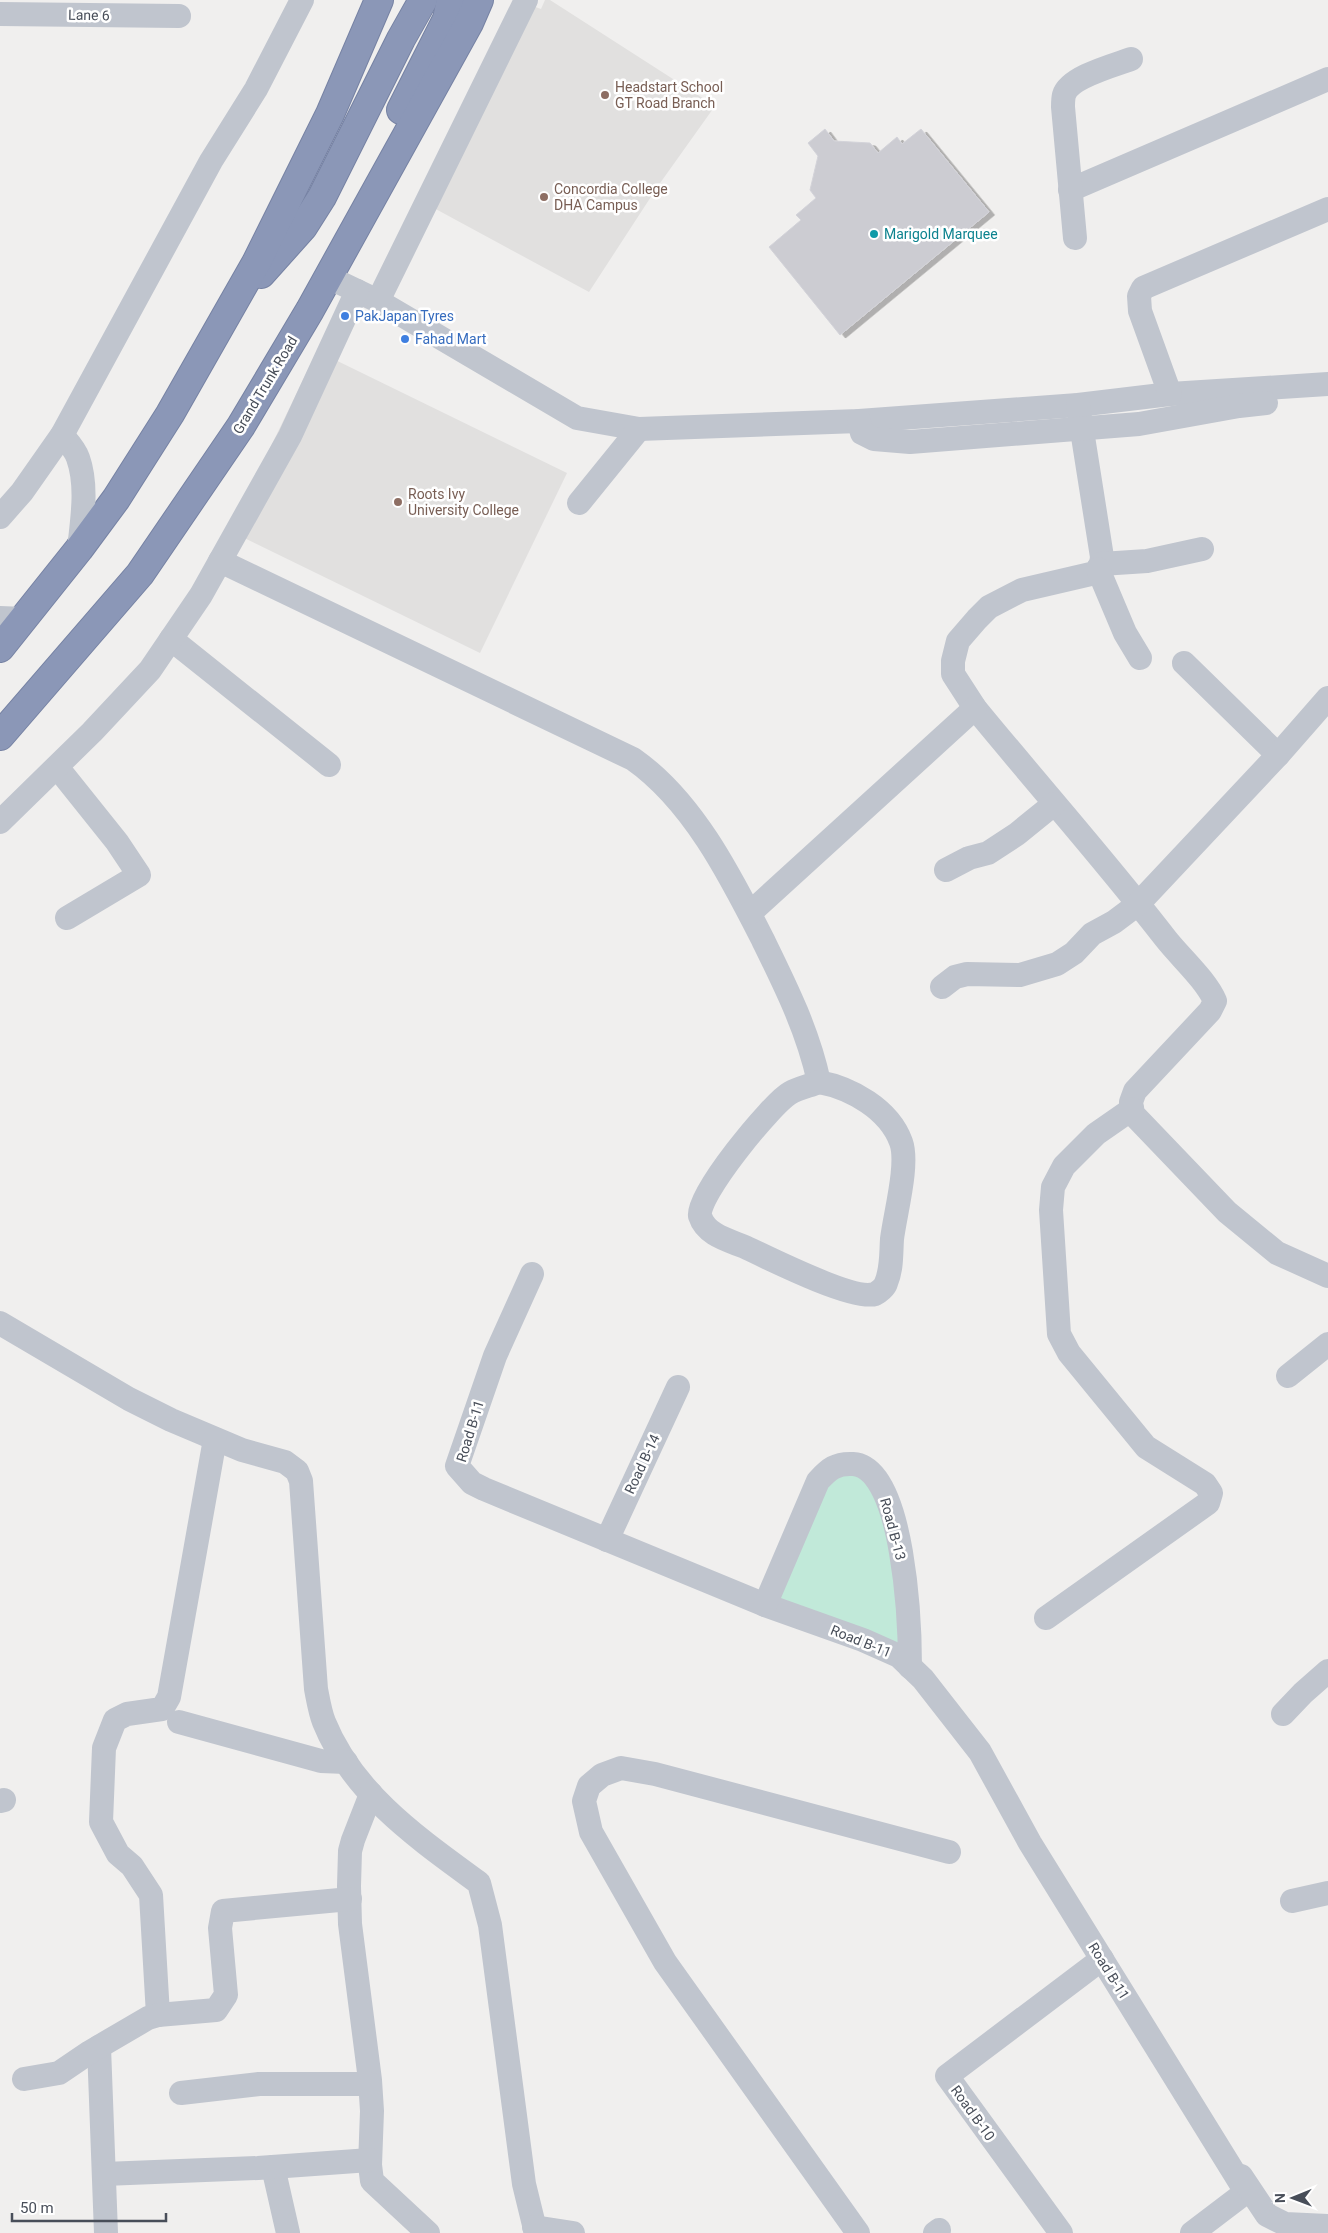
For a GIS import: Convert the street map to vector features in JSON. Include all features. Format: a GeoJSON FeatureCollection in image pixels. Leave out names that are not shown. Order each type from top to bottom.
{"type":"FeatureCollection","features":[{"type":"Feature","properties":{"kind":"highway"},"geometry":{"type":"LineString","coordinates":[[0,648],[12,618],[79,549],[116,499],[170,414],[256,263],[330,114],[379,0]]}},
{"type":"Feature","properties":{"kind":"highway"},"geometry":{"type":"LineString","coordinates":[[231,307],[303,227],[322,197],[401,39],[423,0]]}},
{"type":"Feature","properties":{"kind":"highway"},"geometry":{"type":"LineString","coordinates":[[329,275],[373,169],[447,19],[451,0]]}},
{"type":"Feature","properties":{"kind":"highway","name":"Grand Trunk Road"},"geometry":{"type":"LineString","coordinates":[[0,736],[140,574],[241,426],[329,275],[480,0]]}},
{"type":"Feature","properties":{"kind":"street"},"geometry":{"type":"LineString","coordinates":[[0,517],[22,492],[62,435],[210,161],[256,89],[302,0]]}},
{"type":"Feature","properties":{"kind":"street"},"geometry":{"type":"LineString","coordinates":[[0,822],[57,768],[150,670],[201,595],[368,296],[526,0]]}},
{"type":"Feature","properties":{"kind":"street","name":"Lane 6"},"geometry":{"type":"LineString","coordinates":[[0,14],[179,16]]}},
{"type":"Feature","properties":{"kind":"street"},"geometry":{"type":"LineString","coordinates":[[1075,238],[1063,107],[1064,94],[1070,86],[1081,78],[1131,59]]}},
{"type":"Feature","properties":{"kind":"street"},"geometry":{"type":"LineString","coordinates":[[1070,190],[1328,79]]}},
{"type":"Feature","properties":{"kind":"street"},"geometry":{"type":"LineString","coordinates":[[1170,394],[1140,311],[1139,296],[1142,288],[1328,208]]}},
{"type":"Feature","properties":{"kind":"street"},"geometry":{"type":"LineString","coordinates":[[329,275],[577,418],[639,429],[859,421],[1078,405],[1170,394],[1328,384]]}},
{"type":"Feature","properties":{"kind":"street"},"geometry":{"type":"LineString","coordinates":[[859,421],[862,433],[874,439],[910,442],[1139,424],[1239,406],[1328,398]]}},
{"type":"Feature","properties":{"kind":"street"},"geometry":{"type":"LineString","coordinates":[[1078,405],[1102,557],[1100,567],[1095,573],[1022,590],[989,607],[958,642],[953,661],[953,674],[975,708],[1178,955],[1212,993],[1215,1001],[1210,1011],[1135,1091],[1131,1102],[1133,1114],[1227,1212],[1277,1253],[1328,1276]]}},
{"type":"Feature","properties":{"kind":"street"},"geometry":{"type":"LineString","coordinates":[[579,503],[639,429]]}},
{"type":"Feature","properties":{"kind":"street"},"geometry":{"type":"LineString","coordinates":[[62,435],[71,445],[78,458],[82,482],[82,516],[79,549]]}},
{"type":"Feature","properties":{"kind":"street"},"geometry":{"type":"LineString","coordinates":[[1100,567],[1147,561],[1202,549]]}},
{"type":"Feature","properties":{"kind":"street"},"geometry":{"type":"LineString","coordinates":[[220,561],[633,759],[653,773],[669,790],[717,854],[750,913],[784,982],[812,1049],[818,1082]]}},
{"type":"Feature","properties":{"kind":"street"},"geometry":{"type":"LineString","coordinates":[[1100,567],[1125,633],[1140,658]]}},
{"type":"Feature","properties":{"kind":"street"},"geometry":{"type":"LineString","coordinates":[[171,639],[329,765]]}},
{"type":"Feature","properties":{"kind":"street"},"geometry":{"type":"LineString","coordinates":[[1184,663],[1278,755]]}},
{"type":"Feature","properties":{"kind":"street"},"geometry":{"type":"LineString","coordinates":[[942,987],[955,977],[967,974],[1020,975],[1057,964],[1074,953],[1092,934],[1114,922],[1138,904],[1278,755],[1328,698]]}},
{"type":"Feature","properties":{"kind":"street"},"geometry":{"type":"LineString","coordinates":[[750,913],[975,708]]}},
{"type":"Feature","properties":{"kind":"street"},"geometry":{"type":"LineString","coordinates":[[57,768],[117,842],[139,874],[67,918]]}},
{"type":"Feature","properties":{"kind":"street"},"geometry":{"type":"LineString","coordinates":[[946,870],[969,858],[988,853],[1017,834],[1054,804]]}},
{"type":"Feature","properties":{"kind":"street"},"geometry":{"type":"LineString","coordinates":[[818,1082],[837,1086],[872,1105],[890,1122],[901,1142],[903,1165],[892,1241],[892,1262],[885,1286],[875,1294],[860,1294],[826,1283],[712,1233],[700,1215],[700,1207],[708,1191],[726,1165],[764,1118],[789,1093],[818,1082]]}},
{"type":"Feature","properties":{"kind":"street"},"geometry":{"type":"LineString","coordinates":[[1046,1618],[1208,1503],[1211,1493],[1205,1484],[1146,1447],[1070,1353],[1058,1334],[1050,1210],[1053,1186],[1064,1166],[1096,1134],[1132,1109]]}},
{"type":"Feature","properties":{"kind":"street","name":"Road B-11"},"geometry":{"type":"LineString","coordinates":[[532,1274],[495,1356],[457,1466],[472,1483],[484,1489],[765,1605],[863,1640],[899,1656],[923,1679],[980,1752],[1030,1843],[1246,2192],[1192,2233]]}},
{"type":"Feature","properties":{"kind":"street"},"geometry":{"type":"LineString","coordinates":[[0,1323],[128,1398],[171,1420],[242,1450],[285,1462],[297,1471],[301,1481],[316,1688],[323,1721],[346,1762],[371,1794],[409,1830],[479,1883],[490,1925],[524,2184],[535,2230],[573,2233]]}},
{"type":"Feature","properties":{"kind":"street"},"geometry":{"type":"LineString","coordinates":[[1288,1376],[1328,1344]]}},
{"type":"Feature","properties":{"kind":"street","name":"Road B-14"},"geometry":{"type":"LineString","coordinates":[[607,1540],[678,1387]]}},
{"type":"Feature","properties":{"kind":"street"},"geometry":{"type":"LineString","coordinates":[[158,2015],[151,1895],[132,1866],[118,1854],[101,1822],[104,1748],[115,1720],[127,1714],[162,1709],[169,1697],[215,1438]]}},
{"type":"Feature","properties":{"kind":"street","name":"Road B-13"},"geometry":{"type":"LineString","coordinates":[[765,1605],[818,1481],[829,1468],[844,1463],[858,1464],[875,1476],[887,1499],[900,1548],[908,1594],[910,1667]]}},
{"type":"Feature","properties":{"kind":"street"},"geometry":{"type":"LineString","coordinates":[[1283,1714],[1328,1671]]}},
{"type":"Feature","properties":{"kind":"street"},"geometry":{"type":"LineString","coordinates":[[179,1722],[321,1761],[346,1762]]}},
{"type":"Feature","properties":{"kind":"street"},"geometry":{"type":"LineString","coordinates":[[858,2233],[665,1962],[591,1832],[584,1801],[589,1786],[602,1775],[620,1768],[655,1774],[949,1852]]}},
{"type":"Feature","properties":{"kind":"street"},"geometry":{"type":"LineString","coordinates":[[371,1794],[350,1852],[350,1924],[370,2084],[372,2111],[370,2160],[372,2181],[428,2233]]}},
{"type":"Feature","properties":{"kind":"street"},"geometry":{"type":"LineString","coordinates":[[1292,1901],[1328,1893]]}},
{"type":"Feature","properties":{"kind":"street"},"geometry":{"type":"LineString","coordinates":[[24,2079],[59,2073],[148,2018],[158,2015],[216,2010],[226,1995],[220,1928],[223,1911],[350,1899]]}},
{"type":"Feature","properties":{"kind":"street","name":"Road B-10"},"geometry":{"type":"LineString","coordinates":[[1061,2233],[947,2076],[1102,1959]]}},
{"type":"Feature","properties":{"kind":"street"},"geometry":{"type":"LineString","coordinates":[[1153,2042],[1267,2215],[1285,2224],[1328,2226]]}},
{"type":"Feature","properties":{"kind":"street"},"geometry":{"type":"LineString","coordinates":[[99,2047],[106,2233]]}},
{"type":"Feature","properties":{"kind":"street"},"geometry":{"type":"LineString","coordinates":[[181,2093],[260,2084],[370,2084]]}},
{"type":"Feature","properties":{"kind":"street"},"geometry":{"type":"LineString","coordinates":[[104,2174],[273,2167],[370,2160]]}},
{"type":"Feature","properties":{"kind":"street"},"geometry":{"type":"LineString","coordinates":[[273,2167],[288,2233]]}},
{"type":"Feature","properties":{"kind":"shaded area"},"geometry":{"type":"Polygon","coordinates":[[[545,0],[550,0],[715,106],[658,186],[589,292],[432,207],[530,5],[541,9],[545,0]]]}},
{"type":"Feature","properties":{"kind":"shaded area","name":"Roots Ivy University College"},"geometry":{"type":"Polygon","coordinates":[[[317,351],[567,473],[480,653],[230,531],[317,351]]]}},
{"type":"Feature","properties":{"kind":"green space"},"geometry":{"type":"Polygon","coordinates":[[[858,1468],[885,1500],[909,1663],[770,1604],[821,1484],[858,1468]]]}},
{"type":"Feature","properties":{"kind":"building","name":"Marigold Marquee"},"geometry":{"type":"Polygon","coordinates":[[[825,129],[834,141],[870,143],[878,153],[897,137],[902,144],[921,129],[989,212],[840,335],[769,247],[801,220],[796,215],[816,198],[810,190],[818,156],[808,143],[825,129]]]}},
{"type":"Feature","properties":{"kind":"place","name":"Headstart School GT Road Branch"},"geometry":{"type":"Point","coordinates":[605,95]}},
{"type":"Feature","properties":{"kind":"place","name":"Concordia College DHA Campus"},"geometry":{"type":"Point","coordinates":[544,197]}},
{"type":"Feature","properties":{"kind":"place","name":"Marigold Marquee"},"geometry":{"type":"Point","coordinates":[874,234]}},
{"type":"Feature","properties":{"kind":"place","name":"PakJapan Tyres"},"geometry":{"type":"Point","coordinates":[345,316]}},
{"type":"Feature","properties":{"kind":"place","name":"Fahad Mart"},"geometry":{"type":"Point","coordinates":[405,339]}},
{"type":"Feature","properties":{"kind":"place","name":"Roots Ivy University College"},"geometry":{"type":"Point","coordinates":[398,502]}}]}
